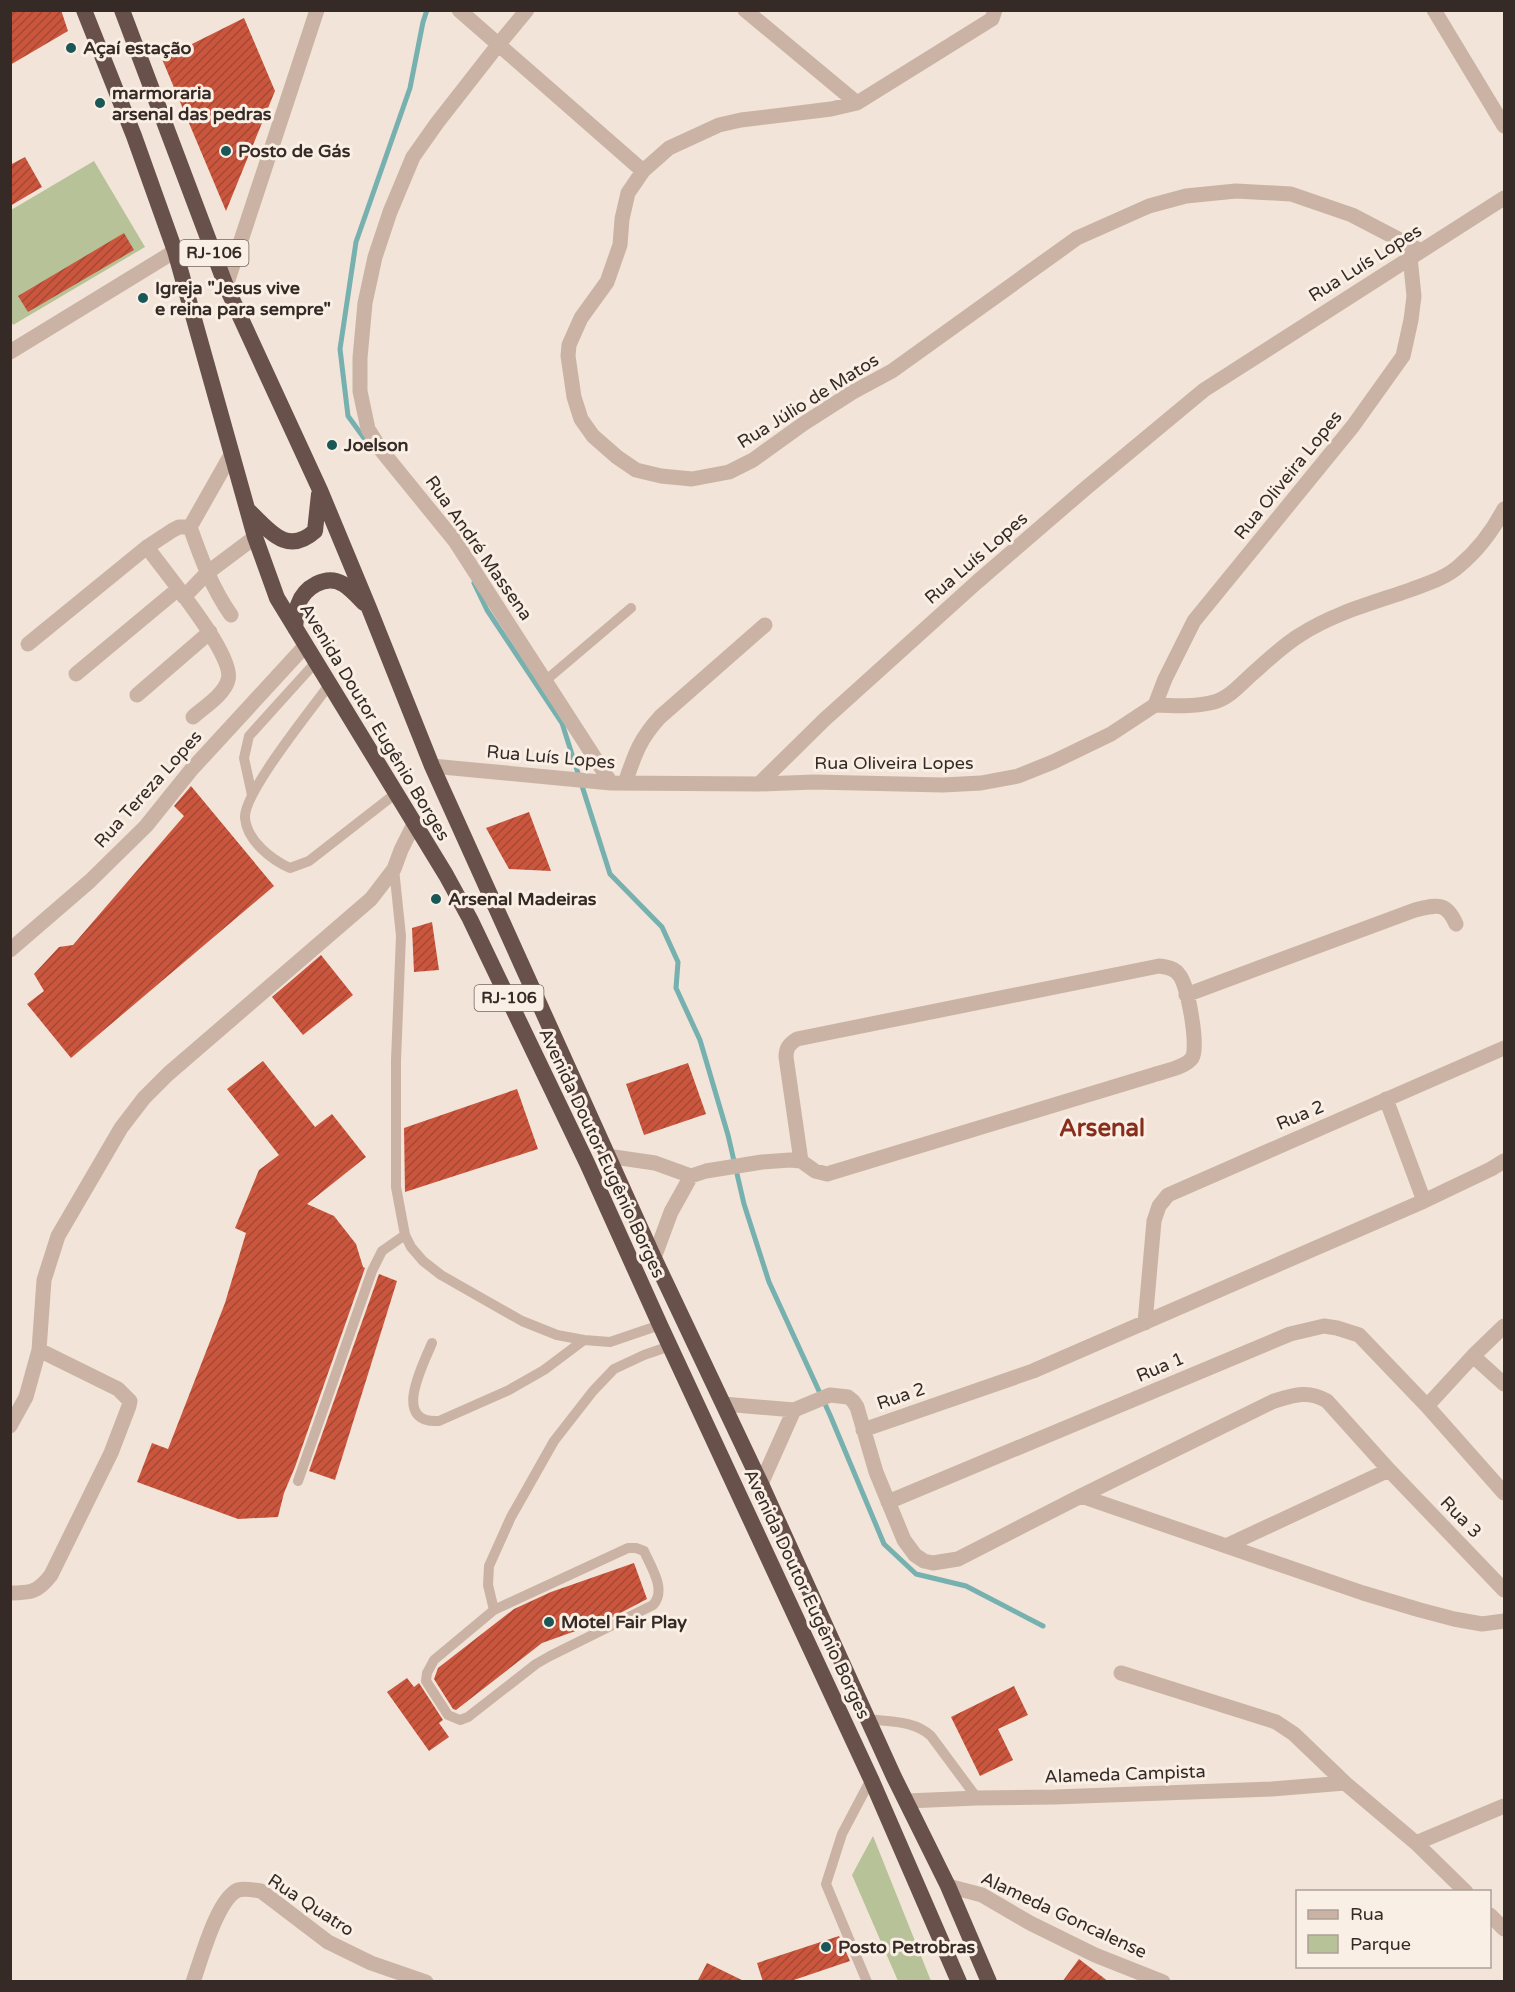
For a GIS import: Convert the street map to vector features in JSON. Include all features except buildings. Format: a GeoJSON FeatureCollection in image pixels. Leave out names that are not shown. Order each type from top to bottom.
{"type":"FeatureCollection","features":[{"type":"Feature","properties":{"kind":"highway","name":"Avenida Doutor Eugênio Borges"},"geometry":{"type":"LineString","coordinates":[[84,10],[134,136],[174,251],[255,537],[277,598],[446,875],[470,919],[587,1163],[871,1779],[959,1982]]}},
{"type":"Feature","properties":{"kind":"highway","name":"Avenida Doutor Eugênio Borges"},"geometry":{"type":"LineString","coordinates":[[122,10],[226,286],[320,490],[432,766],[607,1156],[867,1719],[948,1886],[990,1982]]}},
{"type":"Feature","properties":{"kind":"highway"},"geometry":{"type":"LineString","coordinates":[[248,510],[280,539],[290,542],[305,540],[315,531],[320,490]]}},
{"type":"Feature","properties":{"kind":"highway"},"geometry":{"type":"LineString","coordinates":[[295,628],[298,604],[305,593],[327,580],[338,581],[345,585],[369,608]]}},
{"type":"Feature","properties":{"kind":"street"},"geometry":{"type":"LineString","coordinates":[[226,286],[317,10]]}},
{"type":"Feature","properties":{"kind":"street"},"geometry":{"type":"LineString","coordinates":[[459,10],[643,171]]}},
{"type":"Feature","properties":{"kind":"street","name":"Rua André Massena"},"geometry":{"type":"LineString","coordinates":[[526,10],[413,157],[390,212],[375,257],[365,303],[360,358],[360,391],[368,429],[381,450],[454,541],[545,681],[618,783]]}},
{"type":"Feature","properties":{"kind":"street"},"geometry":{"type":"LineString","coordinates":[[745,10],[857,103]]}},
{"type":"Feature","properties":{"kind":"street"},"geometry":{"type":"LineString","coordinates":[[1434,10],[1504,126]]}},
{"type":"Feature","properties":{"kind":"street","name":"Rua Júlio de Matos"},"geometry":{"type":"LineString","coordinates":[[994,15],[857,103],[831,109],[741,120],[719,125],[669,148],[643,171],[627,194],[620,245],[607,282],[573,332],[568,356],[574,397],[581,419],[593,436],[636,470],[692,479],[729,472],[753,460],[853,392],[892,371],[1077,238],[1149,206],[1186,196],[1236,191],[1291,194],[1352,215],[1415,254]]}},
{"type":"Feature","properties":{"kind":"street","name":"Rua Luís Lopes"},"geometry":{"type":"LineString","coordinates":[[432,766],[618,783],[759,784],[824,720],[977,582],[1204,390],[1504,198]]}},
{"type":"Feature","properties":{"kind":"street"},"geometry":{"type":"LineString","coordinates":[[10,352],[174,251]]}},
{"type":"Feature","properties":{"kind":"street","name":"Rua Oliveira Lopes"},"geometry":{"type":"LineString","coordinates":[[759,784],[814,782],[943,785],[981,783],[1018,776],[1111,734],[1155,705],[1165,679],[1194,621],[1353,426],[1403,356],[1414,296],[1415,254]]}},
{"type":"Feature","properties":{"kind":"street"},"geometry":{"type":"LineString","coordinates":[[231,615],[219,598],[207,573],[190,527],[232,453]]}},
{"type":"Feature","properties":{"kind":"street"},"geometry":{"type":"LineString","coordinates":[[1155,705],[1180,706],[1215,702],[1229,695],[1277,652],[1300,635],[1326,620],[1449,573],[1459,567],[1480,545],[1504,509]]}},
{"type":"Feature","properties":{"kind":"street"},"geometry":{"type":"LineString","coordinates":[[28,644],[147,547],[172,530],[179,527],[190,527]]}},
{"type":"Feature","properties":{"kind":"street"},"geometry":{"type":"LineString","coordinates":[[76,674],[255,537]]}},
{"type":"Feature","properties":{"kind":"street"},"geometry":{"type":"LineString","coordinates":[[147,547],[210,632],[228,666],[228,682],[222,692],[193,717]]}},
{"type":"Feature","properties":{"kind":"street"},"geometry":{"type":"LineString","coordinates":[[618,783],[645,733],[660,717],[765,625]]}},
{"type":"Feature","properties":{"kind":"street"},"geometry":{"type":"LineString","coordinates":[[137,695],[210,632]]}},
{"type":"Feature","properties":{"kind":"street","name":"Rua Tereza Lopes"},"geometry":{"type":"LineString","coordinates":[[10,950],[90,881],[146,826],[191,770],[305,646]]}},
{"type":"Feature","properties":{"kind":"street"},"geometry":{"type":"LineString","coordinates":[[10,1426],[26,1397],[39,1350],[44,1280],[58,1236],[121,1128],[144,1098],[168,1074],[371,899],[394,869],[414,824]]}},
{"type":"Feature","properties":{"kind":"street"},"geometry":{"type":"LineString","coordinates":[[1186,995],[1415,910],[1438,906],[1446,908],[1456,924]]}},
{"type":"Feature","properties":{"kind":"street"},"geometry":{"type":"LineString","coordinates":[[607,1156],[656,1163],[691,1176],[762,1162],[801,1161],[815,1171],[827,1174],[1187,1063],[1194,1052],[1192,1021],[1181,977],[1169,968],[1159,966],[797,1039],[790,1043],[786,1050],[786,1057],[801,1161]]}},
{"type":"Feature","properties":{"kind":"street"},"geometry":{"type":"LineString","coordinates":[[1424,1201],[1386,1100],[1504,1048]]}},
{"type":"Feature","properties":{"kind":"street","name":"Rua 2"},"geometry":{"type":"LineString","coordinates":[[1386,1100],[1168,1195],[1159,1206],[1154,1221],[1144,1323],[1033,1371],[862,1430],[904,1540],[915,1555],[924,1562],[933,1563],[958,1559],[1274,1401],[1303,1394],[1316,1394],[1327,1401],[1389,1470]]}},
{"type":"Feature","properties":{"kind":"street"},"geometry":{"type":"LineString","coordinates":[[1144,1323],[1424,1201],[1504,1161]]}},
{"type":"Feature","properties":{"kind":"street"},"geometry":{"type":"LineString","coordinates":[[654,1258],[671,1212],[691,1176]]}},
{"type":"Feature","properties":{"kind":"street","name":"Rua 1"},"geometry":{"type":"LineString","coordinates":[[888,1502],[1279,1338],[1311,1328],[1324,1326],[1359,1335],[1427,1406]]}},
{"type":"Feature","properties":{"kind":"street"},"geometry":{"type":"LineString","coordinates":[[1504,1326],[1427,1406],[1504,1493]]}},
{"type":"Feature","properties":{"kind":"street"},"geometry":{"type":"LineString","coordinates":[[10,1593],[29,1593],[42,1587],[51,1575],[111,1454],[129,1406],[129,1401],[118,1389],[39,1350]]}},
{"type":"Feature","properties":{"kind":"street"},"geometry":{"type":"LineString","coordinates":[[1473,1356],[1504,1384]]}},
{"type":"Feature","properties":{"kind":"street"},"geometry":{"type":"LineString","coordinates":[[723,1404],[794,1410],[830,1395],[848,1397],[857,1407],[862,1430]]}},
{"type":"Feature","properties":{"kind":"street"},"geometry":{"type":"LineString","coordinates":[[760,1484],[794,1410]]}},
{"type":"Feature","properties":{"kind":"street"},"geometry":{"type":"LineString","coordinates":[[1227,1545],[1389,1470]]}},
{"type":"Feature","properties":{"kind":"street","name":"Rua 3"},"geometry":{"type":"LineString","coordinates":[[1389,1470],[1504,1590]]}},
{"type":"Feature","properties":{"kind":"street"},"geometry":{"type":"LineString","coordinates":[[1081,1496],[1419,1610],[1482,1624],[1504,1621]]}},
{"type":"Feature","properties":{"kind":"street"},"geometry":{"type":"LineString","coordinates":[[1121,1673],[1276,1722],[1294,1734],[1345,1783],[1416,1843],[1464,1890]]}},
{"type":"Feature","properties":{"kind":"street","name":"Alameda Campista"},"geometry":{"type":"LineString","coordinates":[[907,1801],[1055,1797],[1345,1783]]}},
{"type":"Feature","properties":{"kind":"street"},"geometry":{"type":"LineString","coordinates":[[1416,1843],[1504,1806]]}},
{"type":"Feature","properties":{"kind":"street","name":"Alameda Goncalense"},"geometry":{"type":"LineString","coordinates":[[948,1886],[982,1895],[1030,1923],[1095,1955],[1163,1982]]}},
{"type":"Feature","properties":{"kind":"street","name":"Rua Quatro"},"geometry":{"type":"LineString","coordinates":[[193,1982],[221,1906],[237,1890],[250,1889],[261,1891],[328,1942],[371,1964],[426,1982]]}},
{"type":"Feature","properties":{"kind":"street"},"geometry":{"type":"LineString","coordinates":[[1491,1916],[1504,1929]]}},
{"type":"Feature","properties":{"kind":"lane"},"geometry":{"type":"LineString","coordinates":[[545,681],[631,608]]}},
{"type":"Feature","properties":{"kind":"lane"},"geometry":{"type":"LineString","coordinates":[[252,795],[244,758],[249,736],[315,663]]}},
{"type":"Feature","properties":{"kind":"lane"},"geometry":{"type":"LineString","coordinates":[[329,685],[264,774],[252,795],[245,816],[247,829],[279,864],[290,868],[309,861],[395,794]]}},
{"type":"Feature","properties":{"kind":"lane"},"geometry":{"type":"LineString","coordinates":[[394,869],[401,936],[396,1060],[396,1187],[405,1235],[411,1247],[423,1261],[441,1275],[522,1321],[557,1335],[610,1342],[660,1325]]}},
{"type":"Feature","properties":{"kind":"lane"},"geometry":{"type":"LineString","coordinates":[[298,1481],[372,1271],[382,1251],[405,1235]]}},
{"type":"Feature","properties":{"kind":"lane"},"geometry":{"type":"LineString","coordinates":[[432,1343],[412,1392],[413,1408],[421,1418],[430,1422],[439,1421],[509,1390],[544,1370],[584,1340]]}},
{"type":"Feature","properties":{"kind":"lane"},"geometry":{"type":"LineString","coordinates":[[494,1610],[488,1585],[489,1566],[511,1516],[554,1441],[593,1391],[614,1369],[644,1354],[670,1346]]}},
{"type":"Feature","properties":{"kind":"lane"},"geometry":{"type":"LineString","coordinates":[[628,1548],[644,1551],[660,1592],[657,1601],[647,1610],[550,1656],[536,1664],[468,1717],[460,1720],[453,1718],[444,1709],[426,1681],[427,1673],[434,1660],[494,1610],[628,1548]]}},
{"type":"Feature","properties":{"kind":"lane"},"geometry":{"type":"LineString","coordinates":[[867,1719],[915,1725],[924,1729],[977,1798]]}},
{"type":"Feature","properties":{"kind":"lane"},"geometry":{"type":"LineString","coordinates":[[867,1982],[826,1884],[842,1834],[871,1779]]}},
{"type":"Feature","properties":{"kind":"green space"},"geometry":{"type":"Polygon","coordinates":[[[94,161],[145,247],[13,325],[11,321],[11,210],[94,161]]]}},
{"type":"Feature","properties":{"kind":"green space"},"geometry":{"type":"Polygon","coordinates":[[[873,1836],[931,1981],[898,1981],[852,1875],[873,1836]]]}},
{"type":"Feature","properties":{"kind":"waterway"},"geometry":{"type":"LineString","coordinates":[[372,449],[348,416],[340,349],[356,242],[410,88],[427,10]]}},
{"type":"Feature","properties":{"kind":"waterway"},"geometry":{"type":"LineString","coordinates":[[474,583],[487,610],[562,723],[610,874],[662,927],[678,962],[676,988],[700,1040],[728,1135],[744,1204],[769,1282],[830,1415],[884,1544],[916,1574],[966,1586],[1043,1626]]}},
{"type":"Feature","properties":{"kind":"place","name":"Açaí estação"},"geometry":{"type":"Point","coordinates":[71,48]}},
{"type":"Feature","properties":{"kind":"place","name":"marmoraria arsenal das pedras"},"geometry":{"type":"Point","coordinates":[100,103]}},
{"type":"Feature","properties":{"kind":"place","name":"Posto de Gás"},"geometry":{"type":"Point","coordinates":[226,151]}},
{"type":"Feature","properties":{"kind":"place","name":"Igreja \"Jesus vive e reina para sempre\""},"geometry":{"type":"Point","coordinates":[143,298]}},
{"type":"Feature","properties":{"kind":"place","name":"Joelson"},"geometry":{"type":"Point","coordinates":[332,445]}},
{"type":"Feature","properties":{"kind":"place","name":"Arsenal Madeiras"},"geometry":{"type":"Point","coordinates":[436,899]}},
{"type":"Feature","properties":{"kind":"place","name":"Motel Fair Play"},"geometry":{"type":"Point","coordinates":[549,1622]}},
{"type":"Feature","properties":{"kind":"place","name":"Posto Petrobras"},"geometry":{"type":"Point","coordinates":[826,1947]}},
{"type":"Feature","properties":{"kind":"district","name":"Arsenal"},"geometry":{"type":"Point","coordinates":[1102,1128]}}]}
